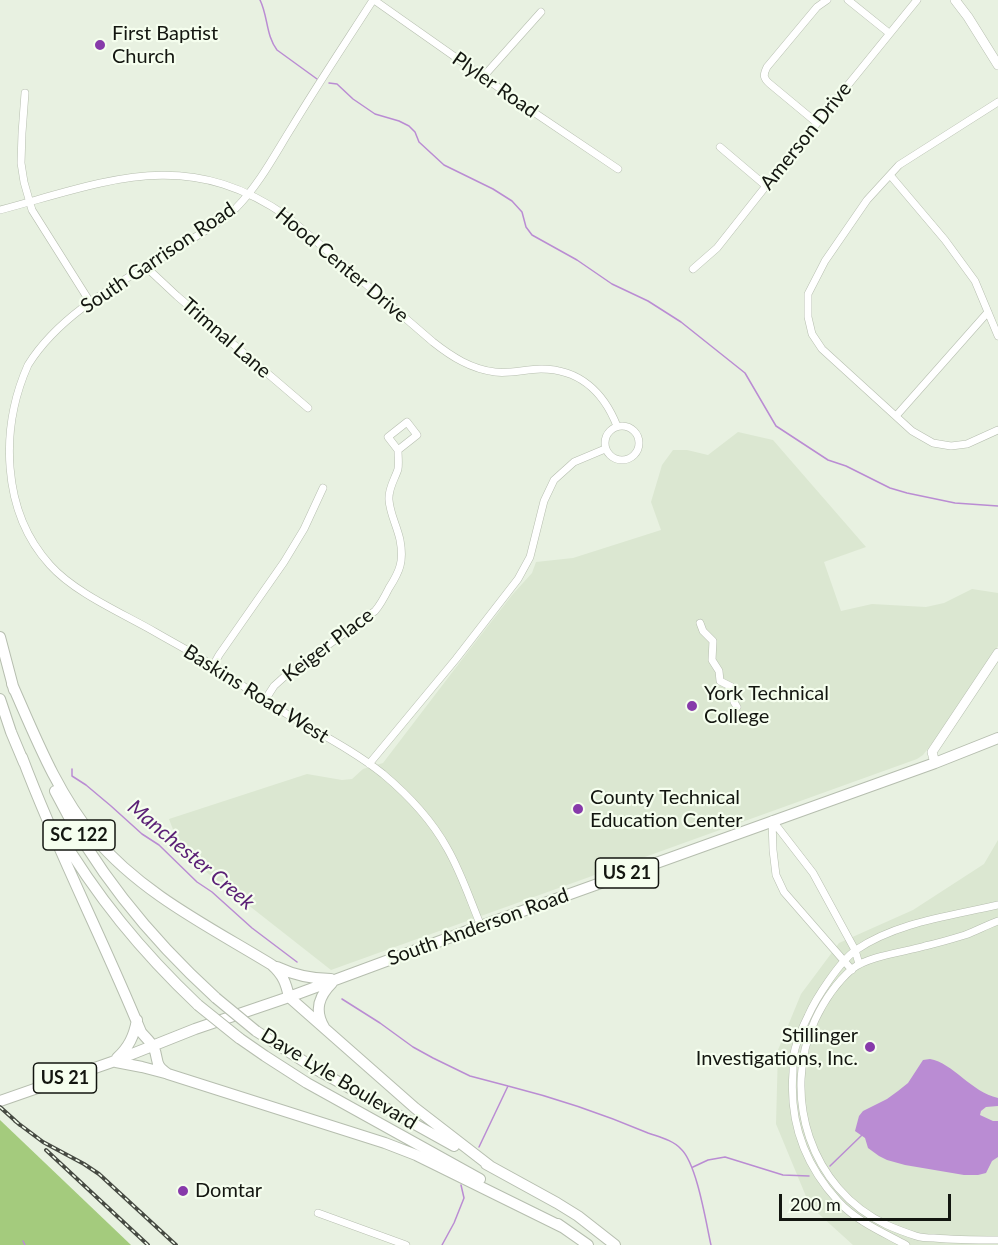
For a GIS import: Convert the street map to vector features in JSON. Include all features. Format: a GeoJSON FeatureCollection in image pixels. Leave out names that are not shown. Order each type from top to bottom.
{"type":"FeatureCollection","features":[{"type":"Feature","properties":{"kind":"main road","name":"Dave Lyle Boulevard"},"geometry":{"type":"LineString","coordinates":[[0,637],[26,726],[68,816],[97,864],[121,897],[156,940],[188,972],[256,1031],[319,1071],[571,1212],[615,1245]]}},
{"type":"Feature","properties":{"kind":"main road"},"geometry":{"type":"LineString","coordinates":[[12,684],[60,786],[76,814],[104,849],[125,869],[148,888],[272,965],[314,979],[337,979]]}},
{"type":"Feature","properties":{"kind":"main road","name":"Dave Lyle Boulevard"},"geometry":{"type":"LineString","coordinates":[[0,699],[22,757],[56,829],[68,848],[106,904],[151,958],[198,1005],[239,1038],[307,1083],[503,1192],[588,1245]]}},
{"type":"Feature","properties":{"kind":"main road","name":"South Anderson Road"},"geometry":{"type":"LineString","coordinates":[[153,1046],[998,738]]}},
{"type":"Feature","properties":{"kind":"main road"},"geometry":{"type":"LineString","coordinates":[[22,757],[39,804],[143,1035],[153,1046],[157,1064],[168,1074]]}},
{"type":"Feature","properties":{"kind":"main road"},"geometry":{"type":"LineString","coordinates":[[272,965],[282,974],[289,997],[415,1108],[490,1166]]}},
{"type":"Feature","properties":{"kind":"main road"},"geometry":{"type":"LineString","coordinates":[[327,1032],[320,1020],[318,1006],[324,992],[337,979]]}},
{"type":"Feature","properties":{"kind":"main road"},"geometry":{"type":"LineString","coordinates":[[112,1062],[129,1045],[137,1019]]}},
{"type":"Feature","properties":{"kind":"main road","name":"US 21"},"geometry":{"type":"LineString","coordinates":[[0,1101],[153,1046]]}},
{"type":"Feature","properties":{"kind":"main road"},"geometry":{"type":"LineString","coordinates":[[112,1062],[142,1066],[385,1143],[433,1163],[562,1227]]}},
{"type":"Feature","properties":{"kind":"street","name":"Plyler Road"},"geometry":{"type":"LineString","coordinates":[[373,0],[618,169]]}},
{"type":"Feature","properties":{"kind":"street","name":"South Garrison Road"},"geometry":{"type":"LineString","coordinates":[[9,487],[5,460],[6,427],[10,405],[28,365],[44,343],[68,319],[90,302],[222,219],[237,206],[268,165],[373,0]]}},
{"type":"Feature","properties":{"kind":"street"},"geometry":{"type":"LineString","coordinates":[[817,123],[770,84],[764,74],[767,67],[817,7],[827,0]]}},
{"type":"Feature","properties":{"kind":"street"},"geometry":{"type":"LineString","coordinates":[[848,0],[890,33]]}},
{"type":"Feature","properties":{"kind":"street","name":"Amerson Drive"},"geometry":{"type":"LineString","coordinates":[[693,269],[717,248],[917,0]]}},
{"type":"Feature","properties":{"kind":"street"},"geometry":{"type":"LineString","coordinates":[[955,0],[998,65]]}},
{"type":"Feature","properties":{"kind":"street"},"geometry":{"type":"LineString","coordinates":[[483,77],[542,12]]}},
{"type":"Feature","properties":{"kind":"street"},"geometry":{"type":"LineString","coordinates":[[25,93],[21,162],[32,210],[90,302]]}},
{"type":"Feature","properties":{"kind":"street"},"geometry":{"type":"LineString","coordinates":[[998,102],[899,165],[867,200],[825,261],[808,294],[808,318],[813,334],[822,349],[912,431],[933,443],[951,446],[967,444],[998,430]]}},
{"type":"Feature","properties":{"kind":"street"},"geometry":{"type":"LineString","coordinates":[[720,147],[766,186]]}},
{"type":"Feature","properties":{"kind":"street","name":"Hood Center Drive"},"geometry":{"type":"LineString","coordinates":[[0,210],[111,181],[152,175],[205,179],[248,193],[294,221],[433,342],[468,365],[497,372],[555,370],[569,374],[590,385],[613,414],[617,426],[628,427],[636,434],[639,445],[634,455],[624,460],[613,458],[605,449]]}},
{"type":"Feature","properties":{"kind":"street"},"geometry":{"type":"LineString","coordinates":[[890,175],[945,240],[975,282],[998,336]]}},
{"type":"Feature","properties":{"kind":"street","name":"Trimnal Lane"},"geometry":{"type":"LineString","coordinates":[[146,267],[308,408]]}},
{"type":"Feature","properties":{"kind":"street"},"geometry":{"type":"LineString","coordinates":[[896,416],[988,312]]}},
{"type":"Feature","properties":{"kind":"street"},"geometry":{"type":"LineString","coordinates":[[369,764],[456,659],[518,579],[530,557],[544,501],[555,480],[574,462],[605,449],[604,443],[608,432],[617,426]]}},
{"type":"Feature","properties":{"kind":"street","name":"Keiger Place"},"geometry":{"type":"LineString","coordinates":[[265,700],[274,686],[285,676],[375,611],[398,574],[402,552],[389,494],[398,470],[398,450]]}},
{"type":"Feature","properties":{"kind":"street","name":"Baskins Road West"},"geometry":{"type":"LineString","coordinates":[[9,487],[19,517],[32,541],[50,565],[65,579],[213,666],[369,764],[411,799],[438,833],[458,868],[481,926]]}},
{"type":"Feature","properties":{"kind":"street"},"geometry":{"type":"LineString","coordinates":[[213,666],[284,562],[304,529],[323,488]]}},
{"type":"Feature","properties":{"kind":"street"},"geometry":{"type":"LineString","coordinates":[[700,622],[703,631],[713,640],[712,660],[720,679],[732,687],[737,707]]}},
{"type":"Feature","properties":{"kind":"street"},"geometry":{"type":"LineString","coordinates":[[935,762],[932,752],[998,652]]}},
{"type":"Feature","properties":{"kind":"street"},"geometry":{"type":"LineString","coordinates":[[943,735],[944,749],[956,754]]}},
{"type":"Feature","properties":{"kind":"street"},"geometry":{"type":"LineString","coordinates":[[772,820],[813,873],[855,950],[859,964]]}},
{"type":"Feature","properties":{"kind":"street"},"geometry":{"type":"LineString","coordinates":[[772,820],[776,875],[784,892],[852,970]]}},
{"type":"Feature","properties":{"kind":"street"},"geometry":{"type":"LineString","coordinates":[[998,905],[916,924],[883,935],[855,950],[843,960],[814,1003],[801,1031],[794,1051],[792,1086],[795,1120],[810,1162],[838,1202],[868,1225],[906,1245],[919,1241],[998,1240]]}},
{"type":"Feature","properties":{"kind":"street"},"geometry":{"type":"LineString","coordinates":[[919,1241],[872,1217],[827,1175],[809,1139],[803,1118],[800,1086],[804,1051],[822,1004],[838,983],[859,964],[965,935],[998,921]]}},
{"type":"Feature","properties":{"kind":"street"},"geometry":{"type":"LineString","coordinates":[[318,1214],[406,1245]]}},
{"type":"Feature","properties":{"kind":"shaded area","name":"York Technical College"},"geometry":{"type":"Polygon","coordinates":[[[738,432],[773,440],[866,547],[824,562],[841,611],[872,604],[926,607],[944,603],[972,589],[998,593],[998,646],[951,719],[923,755],[331,970],[182,853],[169,819],[307,774],[342,780],[352,779],[363,769],[383,763],[512,595],[532,573],[536,562],[573,558],[661,530],[651,502],[662,465],[673,450],[687,450],[708,455],[738,432]]]}},
{"type":"Feature","properties":{"kind":"shaded area"},"geometry":{"type":"Polygon","coordinates":[[[998,840],[998,1245],[853,1245],[810,1206],[776,1124],[778,1050],[801,994],[839,943],[913,910],[984,864],[998,840]]]}},
{"type":"Feature","properties":{"kind":"shaded area"},"geometry":{"type":"Polygon","coordinates":[[[930,1059],[947,1066],[979,1090],[998,1098],[998,1106],[986,1107],[980,1115],[998,1121],[998,1157],[992,1161],[986,1173],[964,1175],[887,1160],[868,1148],[865,1138],[855,1131],[859,1116],[863,1111],[898,1091],[908,1083],[923,1060],[930,1059]]]}},
{"type":"Feature","properties":{"kind":"green space"},"geometry":{"type":"Polygon","coordinates":[[[0,1120],[131,1245],[0,1245],[0,1120]]]}},
{"type":"Feature","properties":{"kind":"waterway"},"geometry":{"type":"LineString","coordinates":[[260,0],[271,39],[277,50],[317,79]]}},
{"type":"Feature","properties":{"kind":"waterway"},"geometry":{"type":"LineString","coordinates":[[329,83],[337,84],[353,99],[375,114],[409,126],[415,132],[419,142],[444,165],[512,201],[522,212],[526,227],[532,235],[577,260],[612,284],[648,301],[681,322],[745,373],[776,426],[828,460],[846,466],[890,488],[907,493],[955,503],[998,506]]}},
{"type":"Feature","properties":{"kind":"waterway","name":"Manchester Creek"},"geometry":{"type":"LineString","coordinates":[[72,769],[72,776],[86,785],[142,834],[159,845],[197,882],[212,892],[252,928],[297,962]]}},
{"type":"Feature","properties":{"kind":"waterway","name":"Manchester Creek"},"geometry":{"type":"LineString","coordinates":[[342,999],[433,1058],[470,1076],[508,1086],[479,1147]]}},
{"type":"Feature","properties":{"kind":"waterway","name":"Manchester Creek"},"geometry":{"type":"LineString","coordinates":[[508,1086],[597,1113],[666,1139],[678,1146],[692,1167],[711,1245]]}},
{"type":"Feature","properties":{"kind":"waterway"},"geometry":{"type":"LineString","coordinates":[[830,1166],[862,1135]]}},
{"type":"Feature","properties":{"kind":"waterway"},"geometry":{"type":"LineString","coordinates":[[693,1167],[708,1160],[725,1157],[783,1175],[809,1176]]}},
{"type":"Feature","properties":{"kind":"waterway"},"geometry":{"type":"LineString","coordinates":[[442,1245],[464,1198],[461,1185]]}},
{"type":"Feature","properties":{"kind":"waterway"},"geometry":{"type":"LineString","coordinates":[[23,1241],[25,1245]]}},
{"type":"Feature","properties":{"kind":"railway"},"geometry":{"type":"LineString","coordinates":[[0,1107],[20,1125]]}},
{"type":"Feature","properties":{"kind":"railway"},"geometry":{"type":"LineString","coordinates":[[15,1121],[43,1142],[99,1174],[176,1245]]}},
{"type":"Feature","properties":{"kind":"railway"},"geometry":{"type":"LineString","coordinates":[[46,1150],[148,1245]]}},
{"type":"Feature","properties":{"kind":"place","name":"First Baptist Church"},"geometry":{"type":"Point","coordinates":[100,45]}},
{"type":"Feature","properties":{"kind":"place","name":"York Technical College"},"geometry":{"type":"Point","coordinates":[692,706]}},
{"type":"Feature","properties":{"kind":"place","name":"County Technical Education Center"},"geometry":{"type":"Point","coordinates":[578,809]}},
{"type":"Feature","properties":{"kind":"place","name":"Stillinger Investigations, Inc."},"geometry":{"type":"Point","coordinates":[870,1047]}},
{"type":"Feature","properties":{"kind":"place","name":"Domtar"},"geometry":{"type":"Point","coordinates":[183,1191]}}]}
